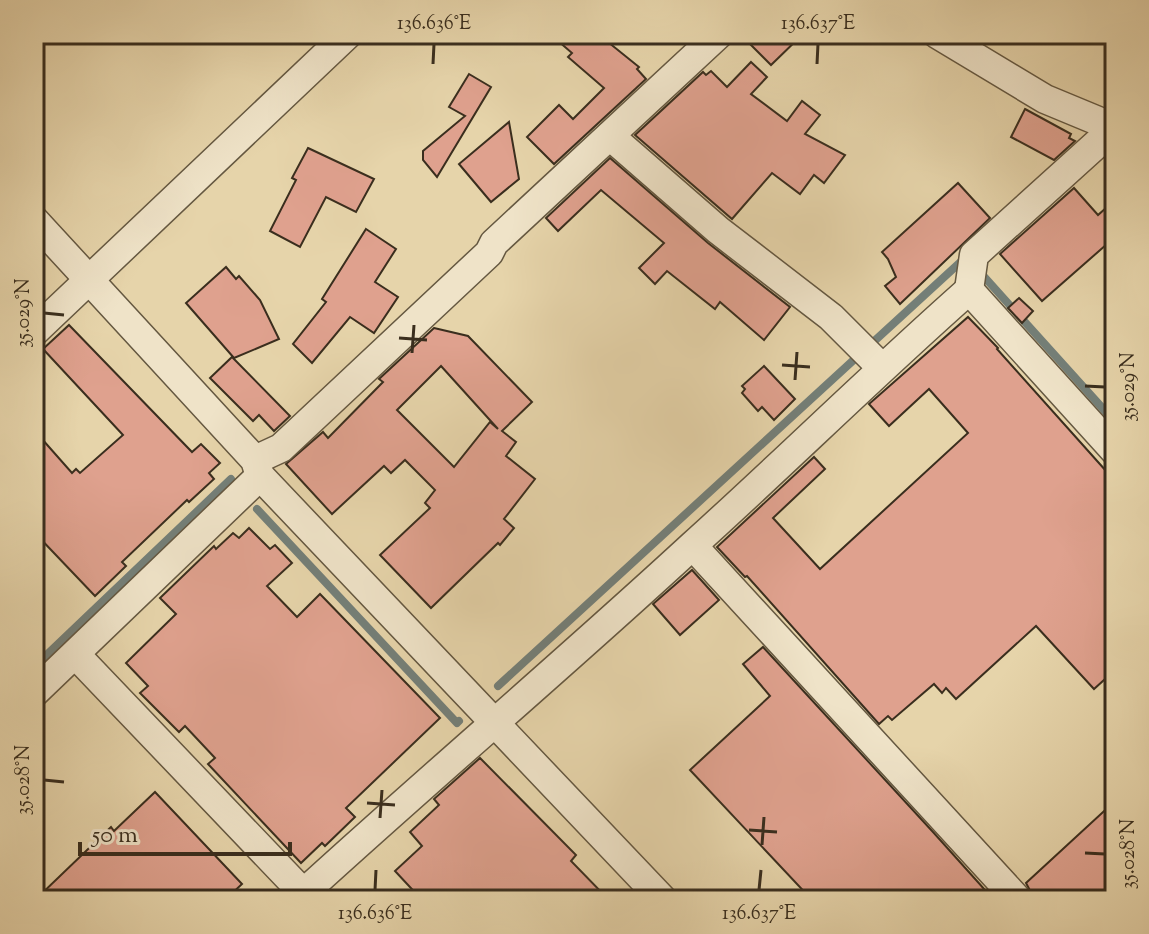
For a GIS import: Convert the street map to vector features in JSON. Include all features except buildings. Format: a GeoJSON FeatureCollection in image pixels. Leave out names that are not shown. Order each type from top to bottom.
{"type":"FeatureCollection","features":[{"type":"Feature","properties":{"kind":"street"},"geometry":{"type":"LineString","coordinates":[[34,332],[348,34]]}},
{"type":"Feature","properties":{"kind":"street"},"geometry":{"type":"LineString","coordinates":[[34,693],[76,655],[258,468],[719,34]]}},
{"type":"Feature","properties":{"kind":"street"},"geometry":{"type":"LineString","coordinates":[[76,655],[303,898],[494,721],[693,546],[871,357],[971,274],[1112,126],[1045,99],[937,34]]}},
{"type":"Feature","properties":{"kind":"street"},"geometry":{"type":"LineString","coordinates":[[610,136],[718,230],[831,317],[871,357]]}},
{"type":"Feature","properties":{"kind":"street"},"geometry":{"type":"LineString","coordinates":[[34,220],[90,278],[258,468],[663,900]]}},
{"type":"Feature","properties":{"kind":"street"},"geometry":{"type":"LineString","coordinates":[[971,274],[1115,451]]}},
{"type":"Feature","properties":{"kind":"street"},"geometry":{"type":"LineString","coordinates":[[693,546],[1018,900]]}},
{"type":"Feature","properties":{"kind":"waterway"},"geometry":{"type":"LineString","coordinates":[[498,686],[966,257]]}},
{"type":"Feature","properties":{"kind":"waterway"},"geometry":{"type":"LineString","coordinates":[[978,270],[1115,422]]}},
{"type":"Feature","properties":{"kind":"waterway"},"geometry":{"type":"LineString","coordinates":[[34,667],[231,479]]}},
{"type":"Feature","properties":{"kind":"waterway"},"geometry":{"type":"LineString","coordinates":[[257,509],[457,723],[459,721]]}}]}
